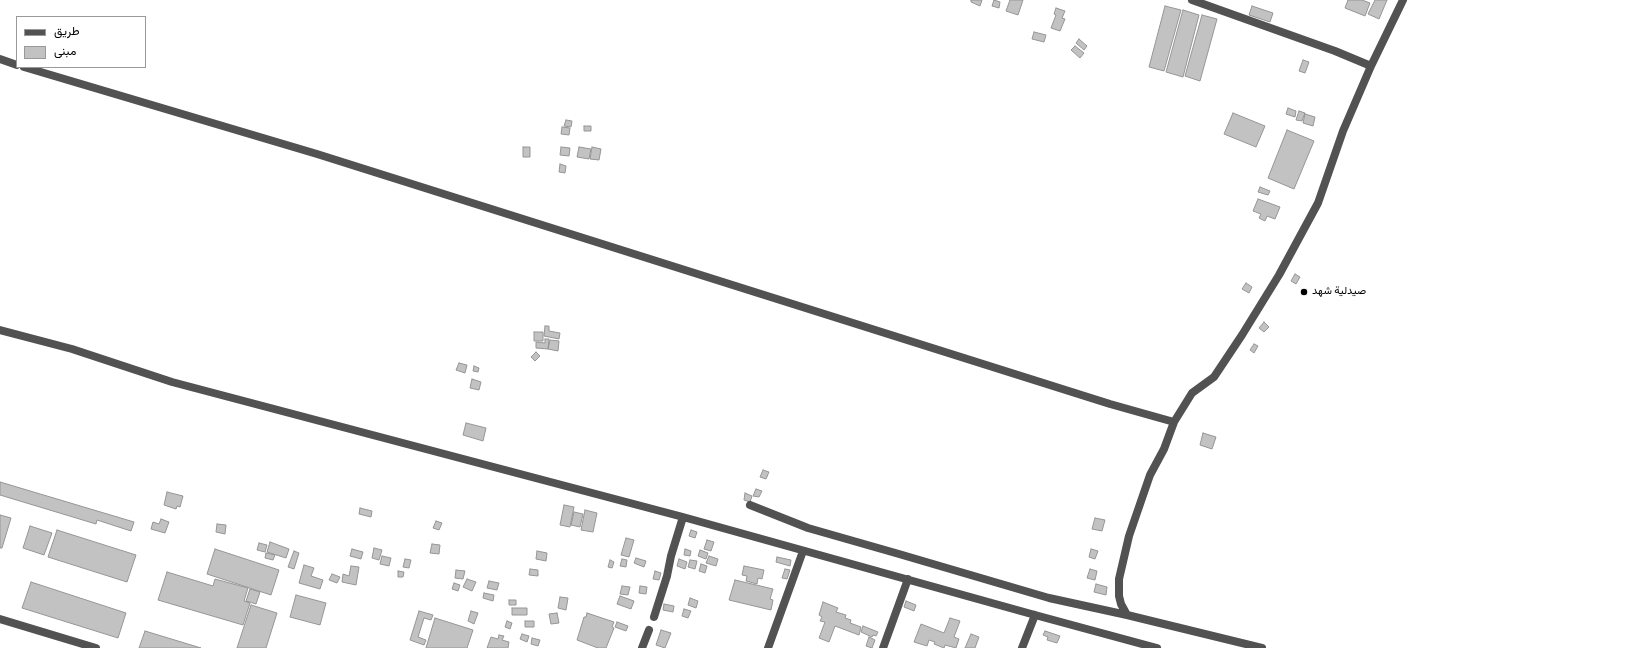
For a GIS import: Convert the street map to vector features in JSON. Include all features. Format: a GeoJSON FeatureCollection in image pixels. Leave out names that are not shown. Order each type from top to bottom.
{"type":"FeatureCollection","features":[{"type":"Feature","properties":{"kind":"street"},"geometry":{"type":"LineString","coordinates":[[1192,0],[1336,51],[1371,66]]}},
{"type":"Feature","properties":{"kind":"street"},"geometry":{"type":"LineString","coordinates":[[1127,615],[1121,604],[1119,596],[1119,579],[1129,536],[1150,475],[1164,449],[1174,422],[1192,393],[1214,377],[1279,275],[1318,203],[1344,131],[1371,66],[1403,0]]}},
{"type":"Feature","properties":{"kind":"street"},"geometry":{"type":"LineString","coordinates":[[0,59],[16,65]]}},
{"type":"Feature","properties":{"kind":"street"},"geometry":{"type":"LineString","coordinates":[[27,68],[317,154],[1110,404],[1174,422]]}},
{"type":"Feature","properties":{"kind":"street"},"geometry":{"type":"LineString","coordinates":[[0,330],[72,349],[172,382],[683,517],[908,579],[1139,646],[1157,648]]}},
{"type":"Feature","properties":{"kind":"street"},"geometry":{"type":"LineString","coordinates":[[750,505],[808,528],[1049,598],[1127,615],[1262,648]]}},
{"type":"Feature","properties":{"kind":"street"},"geometry":{"type":"LineString","coordinates":[[654,617],[667,576],[670,556],[683,517]]}},
{"type":"Feature","properties":{"kind":"street"},"geometry":{"type":"LineString","coordinates":[[768,648],[803,551]]}},
{"type":"Feature","properties":{"kind":"street"},"geometry":{"type":"LineString","coordinates":[[883,648],[908,579]]}},
{"type":"Feature","properties":{"kind":"street"},"geometry":{"type":"LineString","coordinates":[[1022,648],[1035,615]]}},
{"type":"Feature","properties":{"kind":"street"},"geometry":{"type":"LineString","coordinates":[[0,619],[96,648]]}},
{"type":"Feature","properties":{"kind":"street"},"geometry":{"type":"LineString","coordinates":[[642,648],[649,630]]}},
{"type":"Feature","properties":{"kind":"building"},"geometry":{"type":"Polygon","coordinates":[[[971,0],[982,0],[980,6],[971,2],[971,0]]]}},
{"type":"Feature","properties":{"kind":"building"},"geometry":{"type":"Polygon","coordinates":[[[994,0],[1000,2],[999,8],[992,6],[994,0]]]}},
{"type":"Feature","properties":{"kind":"building"},"geometry":{"type":"Polygon","coordinates":[[[1010,0],[1023,0],[1018,15],[1006,11],[1010,0]]]}},
{"type":"Feature","properties":{"kind":"building"},"geometry":{"type":"Polygon","coordinates":[[[1348,0],[1362,0],[1370,3],[1365,16],[1345,8],[1348,0]]]}},
{"type":"Feature","properties":{"kind":"building"},"geometry":{"type":"Polygon","coordinates":[[[1375,0],[1387,0],[1379,19],[1368,14],[1375,0]]]}},
{"type":"Feature","properties":{"kind":"building"},"geometry":{"type":"Polygon","coordinates":[[[1165,6],[1181,10],[1164,71],[1149,67],[1165,6]]]}},
{"type":"Feature","properties":{"kind":"building"},"geometry":{"type":"Polygon","coordinates":[[[1252,6],[1273,13],[1270,22],[1249,15],[1252,6]]]}},
{"type":"Feature","properties":{"kind":"building"},"geometry":{"type":"Polygon","coordinates":[[[1056,8],[1065,11],[1062,18],[1065,19],[1060,31],[1051,28],[1056,15],[1054,14],[1056,8]]]}},
{"type":"Feature","properties":{"kind":"building"},"geometry":{"type":"Polygon","coordinates":[[[1183,10],[1199,15],[1183,77],[1166,72],[1183,10]]]}},
{"type":"Feature","properties":{"kind":"building"},"geometry":{"type":"Polygon","coordinates":[[[1202,15],[1217,19],[1200,81],[1185,76],[1202,15]]]}},
{"type":"Feature","properties":{"kind":"building"},"geometry":{"type":"Polygon","coordinates":[[[1034,32],[1046,35],[1044,42],[1032,39],[1034,32]]]}},
{"type":"Feature","properties":{"kind":"building"},"geometry":{"type":"Polygon","coordinates":[[[1079,39],[1087,46],[1084,50],[1076,43],[1079,39]]]}},
{"type":"Feature","properties":{"kind":"building"},"geometry":{"type":"Polygon","coordinates":[[[1075,46],[1084,53],[1080,58],[1071,50],[1075,46]]]}},
{"type":"Feature","properties":{"kind":"building"},"geometry":{"type":"Polygon","coordinates":[[[1303,60],[1309,62],[1305,73],[1299,71],[1303,60]]]}},
{"type":"Feature","properties":{"kind":"building"},"geometry":{"type":"Polygon","coordinates":[[[1288,108],[1296,111],[1295,117],[1286,114],[1288,108]]]}},
{"type":"Feature","properties":{"kind":"building"},"geometry":{"type":"Polygon","coordinates":[[[1299,111],[1305,113],[1302,121],[1296,120],[1299,111]]]}},
{"type":"Feature","properties":{"kind":"building"},"geometry":{"type":"Polygon","coordinates":[[[1233,113],[1265,126],[1256,147],[1224,134],[1233,113]]]}},
{"type":"Feature","properties":{"kind":"building"},"geometry":{"type":"Polygon","coordinates":[[[1305,114],[1315,117],[1313,126],[1303,123],[1305,114]]]}},
{"type":"Feature","properties":{"kind":"building"},"geometry":{"type":"Polygon","coordinates":[[[566,120],[572,121],[571,127],[564,126],[566,120]]]}},
{"type":"Feature","properties":{"kind":"building"},"geometry":{"type":"Polygon","coordinates":[[[584,126],[591,126],[591,131],[584,131],[584,126]]]}},
{"type":"Feature","properties":{"kind":"building"},"geometry":{"type":"Polygon","coordinates":[[[562,127],[570,128],[569,135],[561,134],[562,127]]]}},
{"type":"Feature","properties":{"kind":"building"},"geometry":{"type":"Polygon","coordinates":[[[1287,130],[1314,141],[1294,189],[1268,178],[1287,130]]]}},
{"type":"Feature","properties":{"kind":"building"},"geometry":{"type":"Polygon","coordinates":[[[523,147],[530,147],[530,157],[523,157],[523,147]]]}},
{"type":"Feature","properties":{"kind":"building"},"geometry":{"type":"Polygon","coordinates":[[[561,147],[570,148],[569,156],[560,155],[561,147]]]}},
{"type":"Feature","properties":{"kind":"building"},"geometry":{"type":"Polygon","coordinates":[[[579,147],[591,149],[589,159],[577,157],[579,147]]]}},
{"type":"Feature","properties":{"kind":"building"},"geometry":{"type":"Polygon","coordinates":[[[592,147],[601,149],[599,160],[590,159],[592,147]]]}},
{"type":"Feature","properties":{"kind":"building"},"geometry":{"type":"Polygon","coordinates":[[[560,164],[566,166],[565,173],[559,172],[560,164]]]}},
{"type":"Feature","properties":{"kind":"building"},"geometry":{"type":"Polygon","coordinates":[[[1260,187],[1270,191],[1268,195],[1258,192],[1260,187]]]}},
{"type":"Feature","properties":{"kind":"building"},"geometry":{"type":"Polygon","coordinates":[[[1258,199],[1280,207],[1275,219],[1267,216],[1265,221],[1259,218],[1261,214],[1253,211],[1258,199]]]}},
{"type":"Feature","properties":{"kind":"building"},"geometry":{"type":"Polygon","coordinates":[[[1295,274],[1300,277],[1296,284],[1291,281],[1295,274]]]}},
{"type":"Feature","properties":{"kind":"building"},"geometry":{"type":"Polygon","coordinates":[[[1246,283],[1252,287],[1249,293],[1242,289],[1246,283]]]}},
{"type":"Feature","properties":{"kind":"building"},"geometry":{"type":"Polygon","coordinates":[[[1264,322],[1269,327],[1264,332],[1259,328],[1264,322]]]}},
{"type":"Feature","properties":{"kind":"building"},"geometry":{"type":"Polygon","coordinates":[[[545,326],[549,326],[549,331],[560,333],[559,339],[544,336],[545,326]]]}},
{"type":"Feature","properties":{"kind":"building"},"geometry":{"type":"Polygon","coordinates":[[[534,332],[543,332],[543,341],[534,341],[534,332]]]}},
{"type":"Feature","properties":{"kind":"building"},"geometry":{"type":"Polygon","coordinates":[[[545,339],[549,339],[548,349],[536,348],[536,342],[545,343],[545,339]]]}},
{"type":"Feature","properties":{"kind":"building"},"geometry":{"type":"Polygon","coordinates":[[[550,340],[559,341],[558,351],[548,349],[550,340]]]}},
{"type":"Feature","properties":{"kind":"building"},"geometry":{"type":"Polygon","coordinates":[[[1254,344],[1258,346],[1254,353],[1250,350],[1254,344]]]}},
{"type":"Feature","properties":{"kind":"building"},"geometry":{"type":"Polygon","coordinates":[[[536,352],[540,356],[535,361],[531,357],[536,352]]]}},
{"type":"Feature","properties":{"kind":"building"},"geometry":{"type":"Polygon","coordinates":[[[459,363],[467,365],[465,373],[456,370],[459,363]]]}},
{"type":"Feature","properties":{"kind":"building"},"geometry":{"type":"Polygon","coordinates":[[[474,366],[479,368],[478,372],[473,371],[474,366]]]}},
{"type":"Feature","properties":{"kind":"building"},"geometry":{"type":"Polygon","coordinates":[[[472,379],[481,382],[479,390],[470,388],[472,379]]]}},
{"type":"Feature","properties":{"kind":"building"},"geometry":{"type":"Polygon","coordinates":[[[466,423],[486,428],[483,441],[463,435],[466,423]]]}},
{"type":"Feature","properties":{"kind":"building"},"geometry":{"type":"Polygon","coordinates":[[[1203,433],[1216,437],[1212,449],[1200,445],[1203,433]]]}},
{"type":"Feature","properties":{"kind":"building"},"geometry":{"type":"Polygon","coordinates":[[[763,470],[769,472],[766,479],[760,477],[763,470]]]}},
{"type":"Feature","properties":{"kind":"building"},"geometry":{"type":"Polygon","coordinates":[[[0,482],[134,522],[131,531],[97,520],[96,524],[0,495],[0,482]]]}},
{"type":"Feature","properties":{"kind":"building"},"geometry":{"type":"Polygon","coordinates":[[[756,489],[762,491],[759,497],[753,496],[756,489]]]}},
{"type":"Feature","properties":{"kind":"building"},"geometry":{"type":"Polygon","coordinates":[[[167,492],[183,496],[180,507],[177,506],[176,509],[164,505],[167,492]]]}},
{"type":"Feature","properties":{"kind":"building"},"geometry":{"type":"Polygon","coordinates":[[[745,493],[752,496],[750,502],[744,500],[745,493]]]}},
{"type":"Feature","properties":{"kind":"building"},"geometry":{"type":"Polygon","coordinates":[[[564,505],[574,507],[570,527],[560,525],[564,505]]]}},
{"type":"Feature","properties":{"kind":"building"},"geometry":{"type":"Polygon","coordinates":[[[360,508],[372,511],[371,517],[359,514],[360,508]]]}},
{"type":"Feature","properties":{"kind":"building"},"geometry":{"type":"Polygon","coordinates":[[[585,510],[597,513],[593,532],[581,530],[585,510]]]}},
{"type":"Feature","properties":{"kind":"building"},"geometry":{"type":"Polygon","coordinates":[[[574,512],[583,514],[580,527],[571,525],[574,512]]]}},
{"type":"Feature","properties":{"kind":"building"},"geometry":{"type":"Polygon","coordinates":[[[0,515],[11,518],[2,548],[0,548],[0,515]]]}},
{"type":"Feature","properties":{"kind":"building"},"geometry":{"type":"Polygon","coordinates":[[[1095,518],[1105,520],[1102,531],[1092,529],[1095,518]]]}},
{"type":"Feature","properties":{"kind":"building"},"geometry":{"type":"Polygon","coordinates":[[[161,519],[169,522],[165,533],[151,529],[153,522],[159,524],[161,519]]]}},
{"type":"Feature","properties":{"kind":"building"},"geometry":{"type":"Polygon","coordinates":[[[436,521],[442,523],[439,530],[433,528],[436,521]]]}},
{"type":"Feature","properties":{"kind":"building"},"geometry":{"type":"Polygon","coordinates":[[[217,524],[226,525],[225,534],[216,532],[217,524]]]}},
{"type":"Feature","properties":{"kind":"building"},"geometry":{"type":"Polygon","coordinates":[[[30,526],[52,533],[44,555],[23,548],[30,526]]]}},
{"type":"Feature","properties":{"kind":"building"},"geometry":{"type":"Polygon","coordinates":[[[57,530],[136,555],[127,582],[48,557],[57,530]]]}},
{"type":"Feature","properties":{"kind":"building"},"geometry":{"type":"Polygon","coordinates":[[[691,530],[697,532],[695,538],[689,536],[691,530]]]}},
{"type":"Feature","properties":{"kind":"building"},"geometry":{"type":"Polygon","coordinates":[[[626,538],[634,540],[629,557],[621,555],[626,538]]]}},
{"type":"Feature","properties":{"kind":"building"},"geometry":{"type":"Polygon","coordinates":[[[707,540],[714,542],[711,551],[704,549],[707,540]]]}},
{"type":"Feature","properties":{"kind":"building"},"geometry":{"type":"Polygon","coordinates":[[[270,542],[289,549],[286,558],[267,552],[270,542]]]}},
{"type":"Feature","properties":{"kind":"building"},"geometry":{"type":"Polygon","coordinates":[[[259,543],[267,545],[265,552],[257,550],[259,543]]]}},
{"type":"Feature","properties":{"kind":"building"},"geometry":{"type":"Polygon","coordinates":[[[432,544],[440,545],[439,554],[430,553],[432,544]]]}},
{"type":"Feature","properties":{"kind":"building"},"geometry":{"type":"Polygon","coordinates":[[[374,548],[382,550],[379,560],[372,558],[374,548]]]}},
{"type":"Feature","properties":{"kind":"building"},"geometry":{"type":"Polygon","coordinates":[[[215,549],[279,570],[271,595],[207,574],[215,549]]]}},
{"type":"Feature","properties":{"kind":"building"},"geometry":{"type":"Polygon","coordinates":[[[352,549],[363,552],[361,559],[350,556],[352,549]]]}},
{"type":"Feature","properties":{"kind":"building"},"geometry":{"type":"Polygon","coordinates":[[[685,549],[691,551],[690,556],[684,555],[685,549]]]}},
{"type":"Feature","properties":{"kind":"building"},"geometry":{"type":"Polygon","coordinates":[[[1091,549],[1098,551],[1095,559],[1089,557],[1091,549]]]}},
{"type":"Feature","properties":{"kind":"building"},"geometry":{"type":"Polygon","coordinates":[[[700,550],[708,553],[706,559],[698,556],[700,550]]]}},
{"type":"Feature","properties":{"kind":"building"},"geometry":{"type":"Polygon","coordinates":[[[294,551],[299,553],[294,569],[288,567],[294,551]]]}},
{"type":"Feature","properties":{"kind":"building"},"geometry":{"type":"Polygon","coordinates":[[[537,551],[547,553],[546,561],[536,559],[537,551]]]}},
{"type":"Feature","properties":{"kind":"building"},"geometry":{"type":"Polygon","coordinates":[[[266,553],[275,555],[273,560],[265,558],[266,553]]]}},
{"type":"Feature","properties":{"kind":"building"},"geometry":{"type":"Polygon","coordinates":[[[382,556],[391,558],[389,566],[380,564],[382,556]]]}},
{"type":"Feature","properties":{"kind":"building"},"geometry":{"type":"Polygon","coordinates":[[[709,556],[718,559],[716,566],[706,563],[709,556]]]}},
{"type":"Feature","properties":{"kind":"building"},"geometry":{"type":"Polygon","coordinates":[[[777,557],[791,560],[790,566],[776,562],[777,557]]]}},
{"type":"Feature","properties":{"kind":"building"},"geometry":{"type":"Polygon","coordinates":[[[636,558],[646,561],[644,567],[634,563],[636,558]]]}},
{"type":"Feature","properties":{"kind":"building"},"geometry":{"type":"Polygon","coordinates":[[[405,559],[411,560],[409,568],[403,567],[405,559]]]}},
{"type":"Feature","properties":{"kind":"building"},"geometry":{"type":"Polygon","coordinates":[[[622,559],[627,560],[626,567],[620,566],[622,559]]]}},
{"type":"Feature","properties":{"kind":"building"},"geometry":{"type":"Polygon","coordinates":[[[679,559],[687,562],[685,569],[677,566],[679,559]]]}},
{"type":"Feature","properties":{"kind":"building"},"geometry":{"type":"Polygon","coordinates":[[[610,560],[614,562],[612,568],[608,567],[610,560]]]}},
{"type":"Feature","properties":{"kind":"building"},"geometry":{"type":"Polygon","coordinates":[[[690,560],[697,561],[695,569],[688,567],[690,560]]]}},
{"type":"Feature","properties":{"kind":"building"},"geometry":{"type":"Polygon","coordinates":[[[701,564],[707,566],[705,573],[699,571],[701,564]]]}},
{"type":"Feature","properties":{"kind":"building"},"geometry":{"type":"Polygon","coordinates":[[[304,565],[314,568],[311,576],[323,580],[320,589],[299,583],[304,565]]]}},
{"type":"Feature","properties":{"kind":"building"},"geometry":{"type":"Polygon","coordinates":[[[351,566],[359,567],[356,585],[342,582],[343,574],[349,576],[351,566]]]}},
{"type":"Feature","properties":{"kind":"building"},"geometry":{"type":"Polygon","coordinates":[[[744,566],[764,570],[762,579],[758,578],[757,584],[746,581],[747,576],[742,575],[744,566]]]}},
{"type":"Feature","properties":{"kind":"building"},"geometry":{"type":"Polygon","coordinates":[[[530,569],[538,570],[538,576],[529,575],[530,569]]]}},
{"type":"Feature","properties":{"kind":"building"},"geometry":{"type":"Polygon","coordinates":[[[785,569],[790,570],[787,579],[782,578],[785,569]]]}},
{"type":"Feature","properties":{"kind":"building"},"geometry":{"type":"Polygon","coordinates":[[[1090,569],[1097,571],[1095,580],[1087,578],[1090,569]]]}},
{"type":"Feature","properties":{"kind":"building"},"geometry":{"type":"Polygon","coordinates":[[[456,570],[465,571],[463,579],[455,578],[456,570]]]}},
{"type":"Feature","properties":{"kind":"building"},"geometry":{"type":"Polygon","coordinates":[[[398,571],[404,572],[403,577],[398,577],[398,571]]]}},
{"type":"Feature","properties":{"kind":"building"},"geometry":{"type":"Polygon","coordinates":[[[655,571],[661,573],[659,580],[653,579],[655,571]]]}},
{"type":"Feature","properties":{"kind":"building"},"geometry":{"type":"Polygon","coordinates":[[[167,572],[213,586],[215,579],[248,588],[244,601],[250,603],[243,625],[158,600],[167,572]]]}},
{"type":"Feature","properties":{"kind":"building"},"geometry":{"type":"Polygon","coordinates":[[[332,574],[340,577],[337,583],[329,580],[332,574]]]}},
{"type":"Feature","properties":{"kind":"building"},"geometry":{"type":"Polygon","coordinates":[[[467,579],[476,582],[472,591],[463,587],[467,579]]]}},
{"type":"Feature","properties":{"kind":"building"},"geometry":{"type":"Polygon","coordinates":[[[735,580],[773,589],[770,599],[773,600],[771,610],[729,600],[735,580]]]}},
{"type":"Feature","properties":{"kind":"building"},"geometry":{"type":"Polygon","coordinates":[[[489,581],[499,583],[497,590],[487,588],[489,581]]]}},
{"type":"Feature","properties":{"kind":"building"},"geometry":{"type":"Polygon","coordinates":[[[31,582],[126,613],[118,638],[22,608],[31,582]]]}},
{"type":"Feature","properties":{"kind":"building"},"geometry":{"type":"Polygon","coordinates":[[[454,583],[460,585],[458,591],[452,589],[454,583]]]}},
{"type":"Feature","properties":{"kind":"building"},"geometry":{"type":"Polygon","coordinates":[[[1096,584],[1107,587],[1106,595],[1094,592],[1096,584]]]}},
{"type":"Feature","properties":{"kind":"building"},"geometry":{"type":"Polygon","coordinates":[[[622,586],[630,587],[628,595],[620,594],[622,586]]]}},
{"type":"Feature","properties":{"kind":"building"},"geometry":{"type":"Polygon","coordinates":[[[640,586],[647,587],[646,594],[639,593],[640,586]]]}},
{"type":"Feature","properties":{"kind":"building"},"geometry":{"type":"Polygon","coordinates":[[[250,589],[260,592],[256,604],[246,601],[250,589]]]}},
{"type":"Feature","properties":{"kind":"building"},"geometry":{"type":"Polygon","coordinates":[[[484,593],[494,595],[493,601],[483,598],[484,593]]]}},
{"type":"Feature","properties":{"kind":"building"},"geometry":{"type":"Polygon","coordinates":[[[296,595],[326,603],[320,625],[290,617],[296,595]]]}},
{"type":"Feature","properties":{"kind":"building"},"geometry":{"type":"Polygon","coordinates":[[[620,596],[634,601],[631,609],[617,604],[620,596]]]}},
{"type":"Feature","properties":{"kind":"building"},"geometry":{"type":"Polygon","coordinates":[[[560,597],[568,598],[566,610],[558,608],[560,597]]]}},
{"type":"Feature","properties":{"kind":"building"},"geometry":{"type":"Polygon","coordinates":[[[690,598],[698,601],[696,608],[688,605],[690,598]]]}},
{"type":"Feature","properties":{"kind":"building"},"geometry":{"type":"Polygon","coordinates":[[[509,600],[516,600],[516,605],[509,605],[509,600]]]}},
{"type":"Feature","properties":{"kind":"building"},"geometry":{"type":"Polygon","coordinates":[[[906,601],[916,605],[914,611],[904,607],[906,601]]]}},
{"type":"Feature","properties":{"kind":"building"},"geometry":{"type":"Polygon","coordinates":[[[823,602],[838,608],[836,612],[846,615],[845,618],[851,620],[850,623],[861,627],[859,635],[835,626],[829,642],[819,638],[825,622],[820,621],[822,617],[819,615],[823,602]]]}},
{"type":"Feature","properties":{"kind":"building"},"geometry":{"type":"Polygon","coordinates":[[[664,604],[674,606],[673,612],[663,610],[664,604]]]}},
{"type":"Feature","properties":{"kind":"building"},"geometry":{"type":"Polygon","coordinates":[[[251,605],[277,613],[266,648],[237,648],[251,605]]]}},
{"type":"Feature","properties":{"kind":"building"},"geometry":{"type":"Polygon","coordinates":[[[512,608],[527,608],[527,615],[512,615],[512,608]]]}},
{"type":"Feature","properties":{"kind":"building"},"geometry":{"type":"Polygon","coordinates":[[[684,609],[691,611],[688,618],[682,616],[684,609]]]}},
{"type":"Feature","properties":{"kind":"building"},"geometry":{"type":"Polygon","coordinates":[[[419,611],[433,615],[431,620],[424,618],[418,637],[426,640],[424,645],[410,640],[419,611]]]}},
{"type":"Feature","properties":{"kind":"building"},"geometry":{"type":"Polygon","coordinates":[[[471,611],[478,613],[474,624],[468,621],[471,611]]]}},
{"type":"Feature","properties":{"kind":"building"},"geometry":{"type":"Polygon","coordinates":[[[557,613],[559,623],[551,624],[549,614],[557,613]]]}},
{"type":"Feature","properties":{"kind":"building"},"geometry":{"type":"Polygon","coordinates":[[[587,613],[614,622],[612,627],[614,628],[606,648],[598,648],[577,640],[584,617],[586,617],[587,613]]]}},
{"type":"Feature","properties":{"kind":"building"},"geometry":{"type":"Polygon","coordinates":[[[435,618],[473,630],[467,648],[426,648],[435,618]]]}},
{"type":"Feature","properties":{"kind":"building"},"geometry":{"type":"Polygon","coordinates":[[[950,618],[960,621],[954,637],[959,639],[956,648],[945,645],[944,648],[929,640],[927,646],[914,642],[921,624],[944,633],[950,618]]]}},
{"type":"Feature","properties":{"kind":"building"},"geometry":{"type":"Polygon","coordinates":[[[507,621],[512,623],[510,629],[505,627],[507,621]]]}},
{"type":"Feature","properties":{"kind":"building"},"geometry":{"type":"Polygon","coordinates":[[[525,621],[534,621],[534,627],[525,627],[525,621]]]}},
{"type":"Feature","properties":{"kind":"building"},"geometry":{"type":"Polygon","coordinates":[[[617,622],[628,626],[626,631],[615,627],[617,622]]]}},
{"type":"Feature","properties":{"kind":"building"},"geometry":{"type":"Polygon","coordinates":[[[863,626],[878,632],[876,636],[873,635],[872,637],[861,632],[863,626]]]}},
{"type":"Feature","properties":{"kind":"building"},"geometry":{"type":"Polygon","coordinates":[[[661,630],[671,633],[665,648],[656,645],[661,630]]]}},
{"type":"Feature","properties":{"kind":"building"},"geometry":{"type":"Polygon","coordinates":[[[145,631],[201,648],[139,648],[145,631]]]}},
{"type":"Feature","properties":{"kind":"building"},"geometry":{"type":"Polygon","coordinates":[[[1045,631],[1060,636],[1057,643],[1047,640],[1048,637],[1043,635],[1045,631]]]}},
{"type":"Feature","properties":{"kind":"building"},"geometry":{"type":"Polygon","coordinates":[[[522,634],[529,636],[527,642],[520,639],[522,634]]]}},
{"type":"Feature","properties":{"kind":"building"},"geometry":{"type":"Polygon","coordinates":[[[971,634],[979,637],[975,648],[965,648],[971,634]]]}},
{"type":"Feature","properties":{"kind":"building"},"geometry":{"type":"Polygon","coordinates":[[[499,635],[504,636],[502,640],[509,642],[508,648],[487,648],[491,637],[498,639],[499,635]]]}},
{"type":"Feature","properties":{"kind":"building"},"geometry":{"type":"Polygon","coordinates":[[[869,637],[875,640],[872,648],[866,646],[869,637]]]}},
{"type":"Feature","properties":{"kind":"building"},"geometry":{"type":"Polygon","coordinates":[[[532,638],[540,640],[538,646],[531,644],[532,638]]]}},
{"type":"Feature","properties":{"kind":"place","name":"صيدلية شهد"},"geometry":{"type":"Point","coordinates":[1304,292]}}]}
